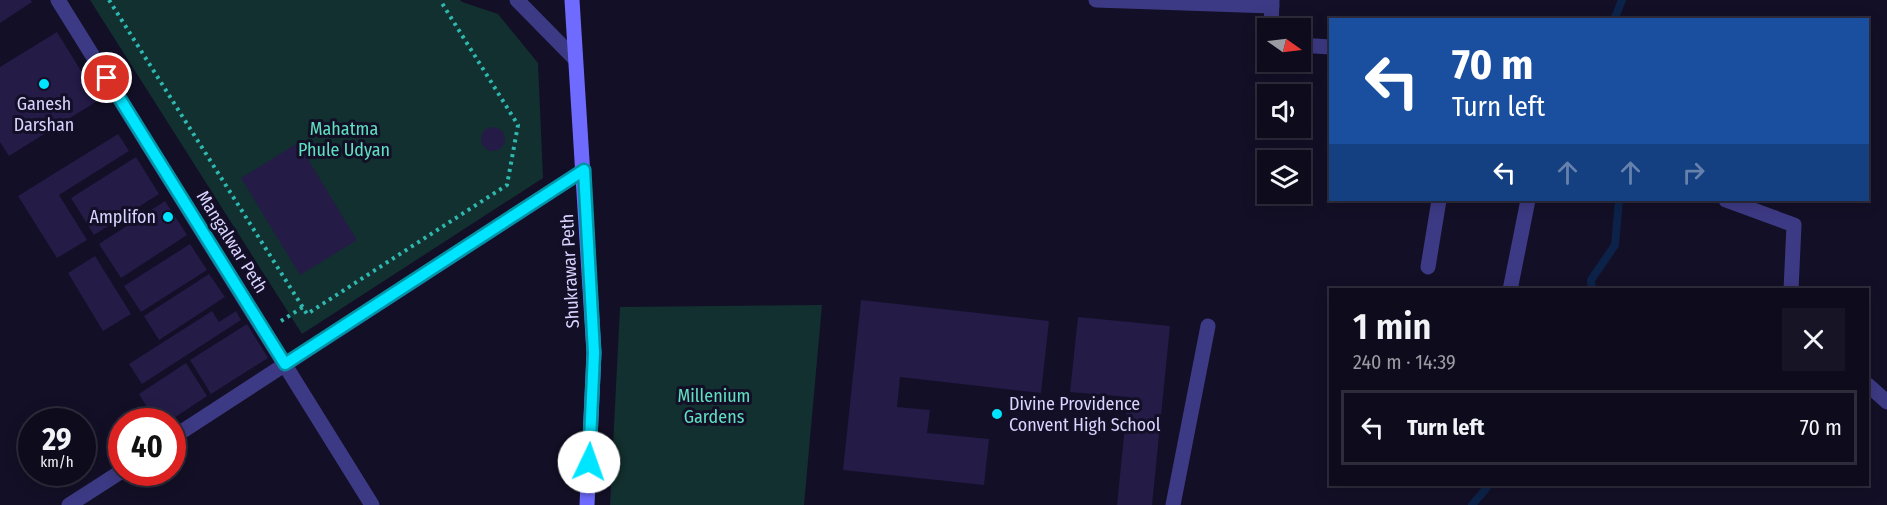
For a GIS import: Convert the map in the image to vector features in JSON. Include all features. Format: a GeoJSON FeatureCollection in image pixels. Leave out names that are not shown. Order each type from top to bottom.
{"type":"FeatureCollection","features":[{"type":"Feature","properties":{"kind":"street","name":"Mangalwar Peth"},"geometry":{"type":"LineString","coordinates":[[58,0],[372,505]]}},
{"type":"Feature","properties":{"kind":"street"},"geometry":{"type":"LineString","coordinates":[[517,0],[575,58]]}},
{"type":"Feature","properties":{"kind":"street","name":"Shukrawar Peth"},"geometry":{"type":"LineString","coordinates":[[572,0],[594,353],[586,505]]}},
{"type":"Feature","properties":{"kind":"street"},"geometry":{"type":"LineString","coordinates":[[1096,0],[1272,3],[1271,18]]}},
{"type":"Feature","properties":{"kind":"street"},"geometry":{"type":"LineString","coordinates":[[1311,46],[1329,47]]}},
{"type":"Feature","properties":{"kind":"street"},"geometry":{"type":"LineString","coordinates":[[186,429],[584,170]]}},
{"type":"Feature","properties":{"kind":"street"},"geometry":{"type":"LineString","coordinates":[[1428,267],[1439,201]]}},
{"type":"Feature","properties":{"kind":"street"},"geometry":{"type":"LineString","coordinates":[[1510,288],[1528,201]]}},
{"type":"Feature","properties":{"kind":"street"},"geometry":{"type":"LineString","coordinates":[[1729,201],[1794,225],[1791,288]]}},
{"type":"Feature","properties":{"kind":"street"},"geometry":{"type":"LineString","coordinates":[[1173,505],[1208,327]]}},
{"type":"Feature","properties":{"kind":"street"},"geometry":{"type":"LineString","coordinates":[[1869,386],[1887,402]]}},
{"type":"Feature","properties":{"kind":"street"},"geometry":{"type":"LineString","coordinates":[[69,505],[108,480]]}},
{"type":"Feature","properties":{"kind":"path"},"geometry":{"type":"LineString","coordinates":[[109,0],[307,314],[507,185],[518,126],[440,0]]}},
{"type":"Feature","properties":{"kind":"green space","name":"Mahatma Phule Udyan"},"geometry":{"type":"Polygon","coordinates":[[[90,0],[460,0],[498,14],[538,63],[543,178],[302,334],[90,0]]]}},
{"type":"Feature","properties":{"kind":"green space","name":"Millenium Gardens"},"geometry":{"type":"Polygon","coordinates":[[[822,305],[804,505],[610,505],[620,307],[822,305]]]}},
{"type":"Feature","properties":{"kind":"building"},"geometry":{"type":"Polygon","coordinates":[[[0,0],[31,0],[32,2],[0,23],[0,0]]]}},
{"type":"Feature","properties":{"kind":"building","name":"Ganesh Darshan"},"geometry":{"type":"Polygon","coordinates":[[[57,32],[99,100],[9,156],[0,142],[0,67],[57,32]]]}},
{"type":"Feature","properties":{"kind":"building"},"geometry":{"type":"Polygon","coordinates":[[[493,127],[502,130],[505,139],[502,148],[493,151],[484,148],[481,139],[484,130],[493,127]]]}},
{"type":"Feature","properties":{"kind":"building"},"geometry":{"type":"Polygon","coordinates":[[[118,134],[129,151],[59,195],[87,240],[57,258],[18,196],[118,134]]]}},
{"type":"Feature","properties":{"kind":"building"},"geometry":{"type":"Polygon","coordinates":[[[298,143],[357,240],[300,275],[241,178],[298,143]]]}},
{"type":"Feature","properties":{"kind":"building"},"geometry":{"type":"Polygon","coordinates":[[[136,157],[159,194],[94,235],[71,198],[136,157]]]}},
{"type":"Feature","properties":{"kind":"building"},"geometry":{"type":"Polygon","coordinates":[[[165,201],[187,235],[121,278],[99,244],[165,201]]]}},
{"type":"Feature","properties":{"kind":"building"},"geometry":{"type":"Polygon","coordinates":[[[190,244],[207,270],[141,312],[124,286],[190,244]]]}},
{"type":"Feature","properties":{"kind":"building"},"geometry":{"type":"Polygon","coordinates":[[[95,256],[131,314],[103,331],[68,273],[95,256]]]}},
{"type":"Feature","properties":{"kind":"building"},"geometry":{"type":"Polygon","coordinates":[[[209,274],[225,297],[159,340],[144,316],[209,274]]]}},
{"type":"Feature","properties":{"kind":"building","name":"Divine Providence Convent High School"},"geometry":{"type":"Polygon","coordinates":[[[861,300],[1049,321],[1041,393],[900,377],[897,407],[930,410],[927,433],[989,439],[984,485],[843,470],[861,300]]]}},
{"type":"Feature","properties":{"kind":"building"},"geometry":{"type":"Polygon","coordinates":[[[212,311],[219,322],[236,311],[241,320],[142,384],[129,364],[212,311]]]}},
{"type":"Feature","properties":{"kind":"building","name":"Divine Providence Convent High School"},"geometry":{"type":"Polygon","coordinates":[[[1078,317],[1170,326],[1152,505],[1117,505],[1128,397],[1070,392],[1078,317]]]}},
{"type":"Feature","properties":{"kind":"building"},"geometry":{"type":"Polygon","coordinates":[[[247,324],[268,358],[211,394],[190,360],[247,324]]]}},
{"type":"Feature","properties":{"kind":"building"},"geometry":{"type":"Polygon","coordinates":[[[186,363],[207,396],[186,410],[186,408],[148,408],[139,394],[186,363]]]}},
{"type":"Feature","properties":{"kind":"waterway"},"geometry":{"type":"LineString","coordinates":[[1615,18],[1622,0]]}},
{"type":"Feature","properties":{"kind":"waterway"},"geometry":{"type":"LineString","coordinates":[[1592,288],[1591,280],[1615,245],[1619,201]]}},
{"type":"Feature","properties":{"kind":"waterway"},"geometry":{"type":"LineString","coordinates":[[1472,505],[1488,486]]}},
{"type":"Feature","properties":{"kind":"place","name":"Ganesh Darshan"},"geometry":{"type":"Point","coordinates":[44,84]}},
{"type":"Feature","properties":{"kind":"place","name":"Amplifon"},"geometry":{"type":"Point","coordinates":[168,217]}},
{"type":"Feature","properties":{"kind":"place","name":"Divine Providence Convent High School"},"geometry":{"type":"Point","coordinates":[997,414]}},
{"type":"Feature","properties":{"kind":"route"},"geometry":{"type":"LineString","coordinates":[[107,78],[285,364],[584,170],[594,353],[589,462]]}}]}
